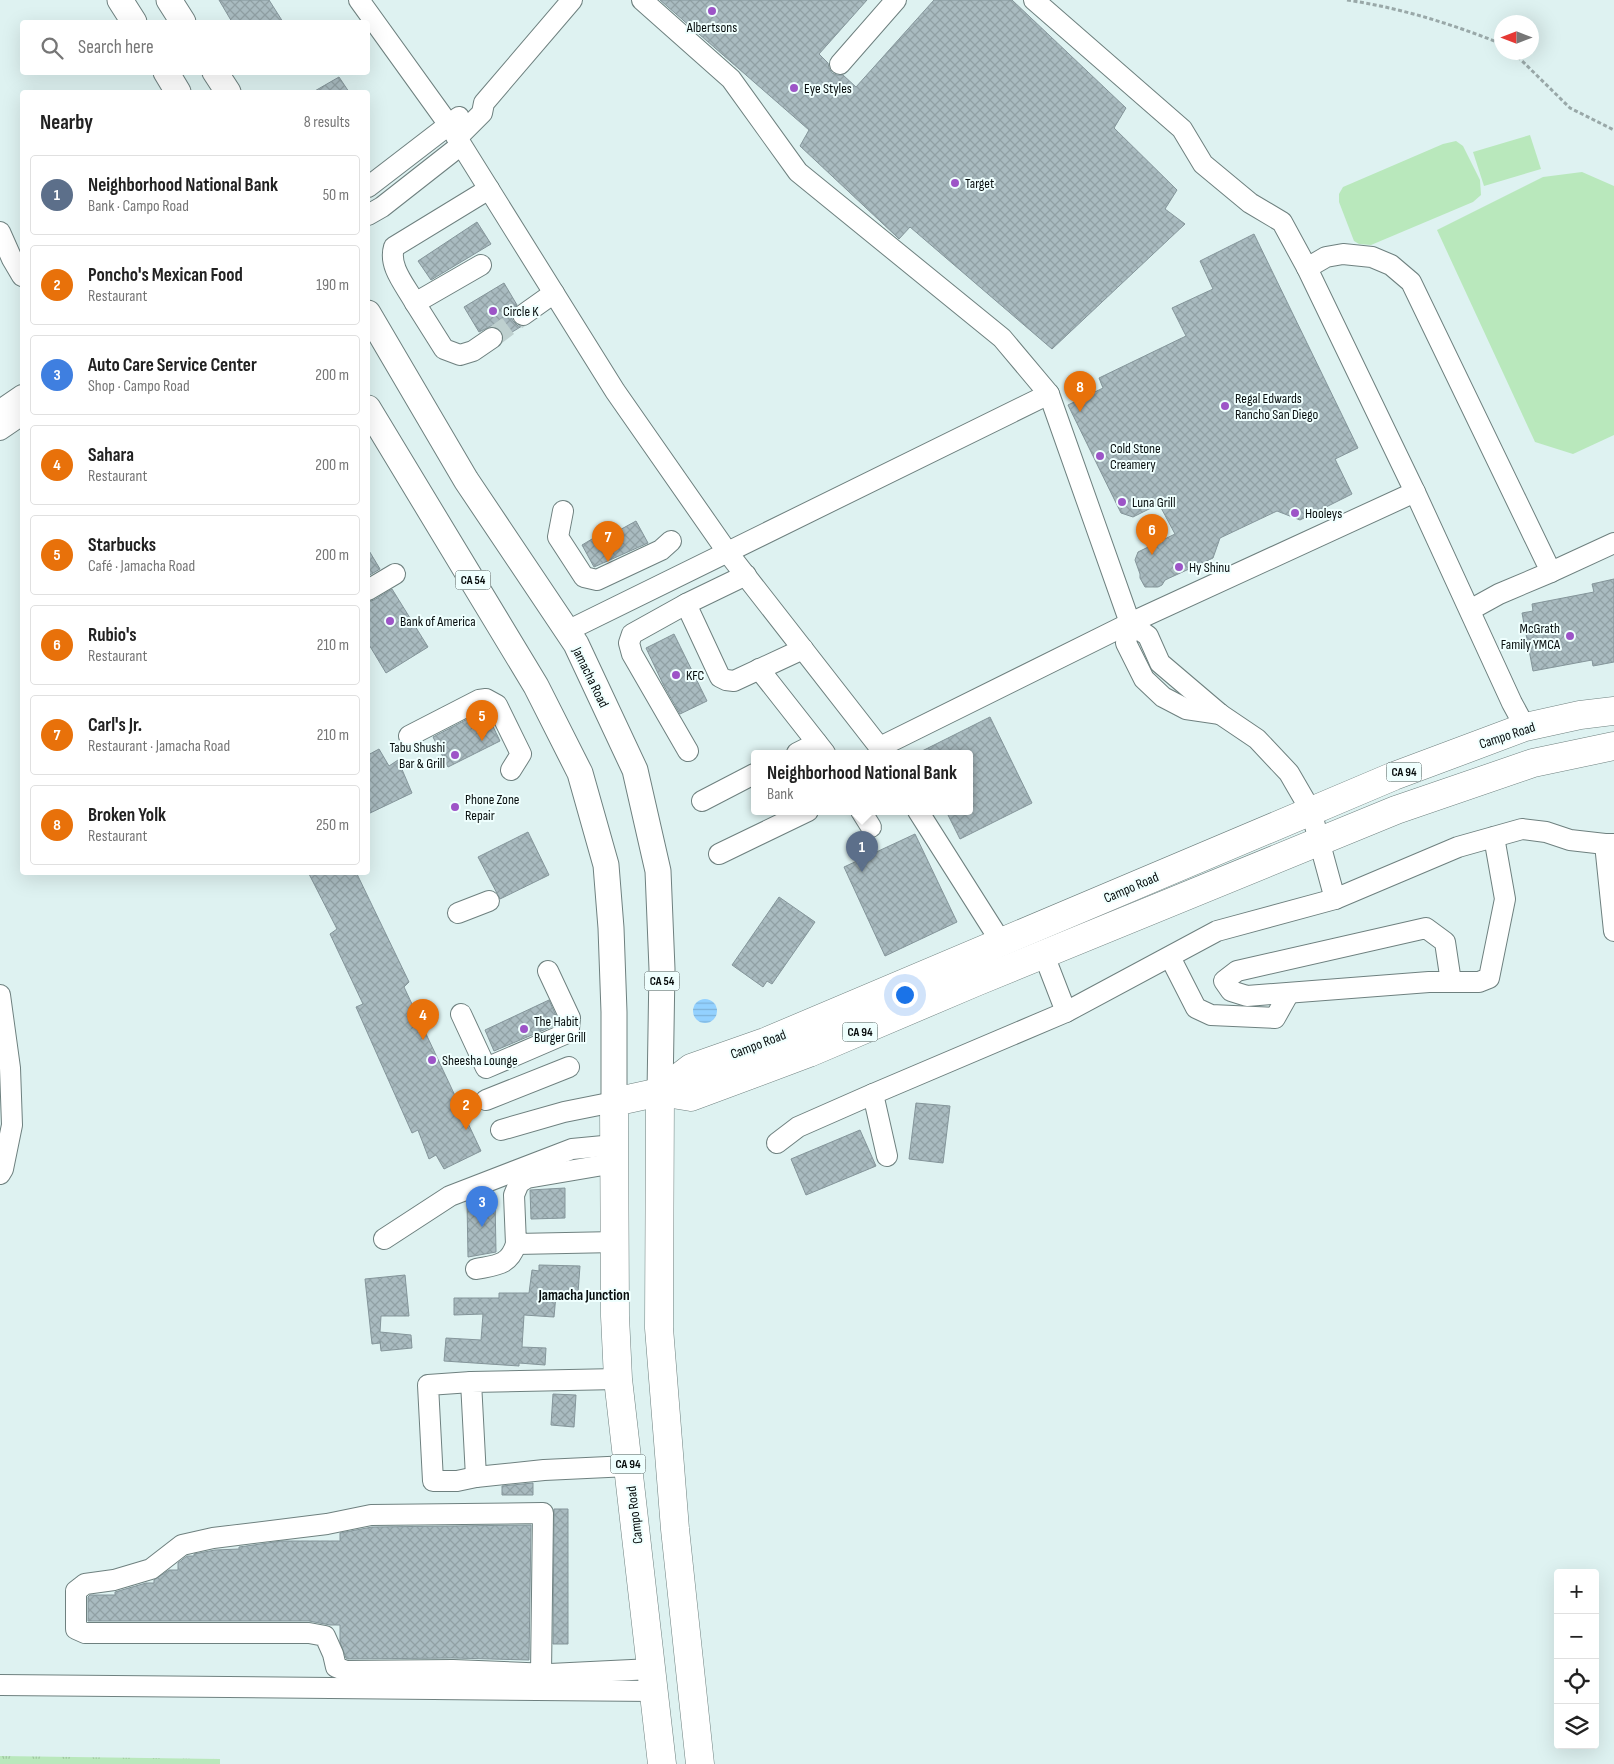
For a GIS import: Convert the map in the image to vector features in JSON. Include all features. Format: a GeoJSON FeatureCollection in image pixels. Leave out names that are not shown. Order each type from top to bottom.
{"type":"FeatureCollection","features":[{"type":"Feature","properties":{"kind":"highway","name":"Campo Road"},"geometry":{"type":"LineString","coordinates":[[660,1092],[691,1068],[765,1042],[1394,776],[1525,727],[1580,715],[1614,711]]}},
{"type":"Feature","properties":{"kind":"highway","name":"Campo Road"},"geometry":{"type":"LineString","coordinates":[[662,1764],[618,1380],[615,1316],[614,1102],[660,1092],[691,1097],[809,1053],[1396,810],[1533,763],[1614,746]]}},
{"type":"Feature","properties":{"kind":"highway"},"geometry":{"type":"LineString","coordinates":[[660,1092],[659,1328],[675,1528],[700,1764]]}},
{"type":"Feature","properties":{"kind":"highway"},"geometry":{"type":"LineString","coordinates":[[647,1764],[658,1725]]}},
{"type":"Feature","properties":{"kind":"main road"},"geometry":{"type":"LineString","coordinates":[[120,0],[133,20]]}},
{"type":"Feature","properties":{"kind":"main road"},"geometry":{"type":"LineString","coordinates":[[169,0],[182,20]]}},
{"type":"Feature","properties":{"kind":"main road"},"geometry":{"type":"LineString","coordinates":[[168,75],[177,90]]}},
{"type":"Feature","properties":{"kind":"main road"},"geometry":{"type":"LineString","coordinates":[[217,75],[227,90]]}},
{"type":"Feature","properties":{"kind":"main road","name":"Jamacha Road"},"geometry":{"type":"LineString","coordinates":[[370,316],[466,480],[576,644],[635,770],[658,871],[662,969],[660,1092]]}},
{"type":"Feature","properties":{"kind":"main road","name":"CA 54"},"geometry":{"type":"LineString","coordinates":[[370,411],[536,686],[580,773],[606,865],[612,947],[614,1102]]}},
{"type":"Feature","properties":{"kind":"street"},"geometry":{"type":"LineString","coordinates":[[359,0],[456,136],[615,391],[728,553],[882,750],[1130,623],[1415,492]]}},
{"type":"Feature","properties":{"kind":"street"},"geometry":{"type":"LineString","coordinates":[[370,214],[382,207],[482,113],[484,103],[572,0]]}},
{"type":"Feature","properties":{"kind":"street"},"geometry":{"type":"LineString","coordinates":[[642,0],[731,79],[798,172],[1002,338],[1049,394],[1130,623],[1126,643],[1144,680],[1163,697],[1186,709],[1220,714],[1257,739],[1289,773],[1311,811],[1335,899]]}},
{"type":"Feature","properties":{"kind":"street"},"geometry":{"type":"LineString","coordinates":[[840,64],[896,0]]}},
{"type":"Feature","properties":{"kind":"street"},"geometry":{"type":"LineString","coordinates":[[1034,0],[1182,129],[1203,164],[1250,203],[1282,222],[1307,268],[1415,492],[1512,703],[1525,727]]}},
{"type":"Feature","properties":{"kind":"street"},"geometry":{"type":"LineString","coordinates":[[370,186],[456,136]]}},
{"type":"Feature","properties":{"kind":"street"},"geometry":{"type":"LineString","coordinates":[[489,189],[394,247],[392,254],[393,263],[444,349],[460,354],[473,351],[492,338]]}},
{"type":"Feature","properties":{"kind":"street"},"geometry":{"type":"LineString","coordinates":[[0,232],[20,273]]}},
{"type":"Feature","properties":{"kind":"street"},"geometry":{"type":"LineString","coordinates":[[1307,268],[1326,257],[1343,254],[1372,257],[1391,265],[1411,282],[1551,572]]}},
{"type":"Feature","properties":{"kind":"street"},"geometry":{"type":"LineString","coordinates":[[415,303],[481,265]]}},
{"type":"Feature","properties":{"kind":"street"},"geometry":{"type":"LineString","coordinates":[[523,315],[554,293]]}},
{"type":"Feature","properties":{"kind":"street"},"geometry":{"type":"LineString","coordinates":[[567,631],[1049,394]]}},
{"type":"Feature","properties":{"kind":"street"},"geometry":{"type":"LineString","coordinates":[[0,410],[20,396]]}},
{"type":"Feature","properties":{"kind":"street"},"geometry":{"type":"LineString","coordinates":[[0,430],[20,416]]}},
{"type":"Feature","properties":{"kind":"street"},"geometry":{"type":"LineString","coordinates":[[563,511],[558,537],[584,578],[597,580],[661,550],[671,541]]}},
{"type":"Feature","properties":{"kind":"street"},"geometry":{"type":"LineString","coordinates":[[1470,610],[1499,594],[1614,543]]}},
{"type":"Feature","properties":{"kind":"street"},"geometry":{"type":"LineString","coordinates":[[370,589],[395,574]]}},
{"type":"Feature","properties":{"kind":"street"},"geometry":{"type":"LineString","coordinates":[[688,751],[632,654],[629,643],[632,634],[686,604],[746,575]]}},
{"type":"Feature","properties":{"kind":"street"},"geometry":{"type":"LineString","coordinates":[[686,604],[720,677],[726,680],[734,681],[803,649]]}},
{"type":"Feature","properties":{"kind":"street"},"geometry":{"type":"LineString","coordinates":[[759,669],[821,748]]}},
{"type":"Feature","properties":{"kind":"street"},"geometry":{"type":"LineString","coordinates":[[410,736],[479,700],[486,699],[497,705],[521,754],[511,770]]}},
{"type":"Feature","properties":{"kind":"street"},"geometry":{"type":"LineString","coordinates":[[702,801],[751,776]]}},
{"type":"Feature","properties":{"kind":"street"},"geometry":{"type":"LineString","coordinates":[[719,854],[800,815]]}},
{"type":"Feature","properties":{"kind":"street"},"geometry":{"type":"LineString","coordinates":[[921,815],[1001,942]]}},
{"type":"Feature","properties":{"kind":"street"},"geometry":{"type":"LineString","coordinates":[[777,1143],[798,1127],[1066,1012],[1217,931],[1335,899],[1458,847],[1522,829],[1546,832],[1570,840],[1610,844],[1614,931]]}},
{"type":"Feature","properties":{"kind":"street"},"geometry":{"type":"LineString","coordinates":[[1451,982],[1445,942],[1426,928],[1237,971],[1224,981],[1231,991],[1247,996],[1451,982],[1479,982],[1489,978],[1505,900],[1494,837]]}},
{"type":"Feature","properties":{"kind":"street"},"geometry":{"type":"LineString","coordinates":[[458,913],[489,901]]}},
{"type":"Feature","properties":{"kind":"street"},"geometry":{"type":"LineString","coordinates":[[1044,955],[1066,1012]]}},
{"type":"Feature","properties":{"kind":"street"},"geometry":{"type":"LineString","coordinates":[[1170,957],[1196,1008],[1212,1015],[1275,1018],[1289,993]]}},
{"type":"Feature","properties":{"kind":"street"},"geometry":{"type":"LineString","coordinates":[[461,1014],[486,1068],[564,1034],[569,1029],[570,1018],[548,971]]}},
{"type":"Feature","properties":{"kind":"street"},"geometry":{"type":"LineString","coordinates":[[0,995],[5,1068],[12,1125],[0,1174]]}},
{"type":"Feature","properties":{"kind":"street"},"geometry":{"type":"LineString","coordinates":[[486,1100],[569,1067]]}},
{"type":"Feature","properties":{"kind":"street"},"geometry":{"type":"LineString","coordinates":[[874,1094],[887,1156]]}},
{"type":"Feature","properties":{"kind":"street"},"geometry":{"type":"LineString","coordinates":[[501,1130],[564,1112],[614,1102]]}},
{"type":"Feature","properties":{"kind":"street"},"geometry":{"type":"LineString","coordinates":[[384,1239],[450,1196],[572,1149],[614,1154]]}},
{"type":"Feature","properties":{"kind":"street"},"geometry":{"type":"LineString","coordinates":[[476,1269],[502,1264],[514,1252],[516,1244],[514,1195],[519,1183],[527,1178],[614,1154]]}},
{"type":"Feature","properties":{"kind":"street"},"geometry":{"type":"LineString","coordinates":[[516,1244],[616,1242]]}},
{"type":"Feature","properties":{"kind":"street"},"geometry":{"type":"LineString","coordinates":[[618,1380],[471,1382],[428,1385],[433,1481],[456,1481],[544,1470],[629,1466]]}},
{"type":"Feature","properties":{"kind":"street"},"geometry":{"type":"LineString","coordinates":[[471,1382],[476,1477]]}},
{"type":"Feature","properties":{"kind":"street"},"geometry":{"type":"LineString","coordinates":[[541,1674],[543,1514],[370,1515],[327,1524],[213,1538],[182,1545],[150,1569],[114,1580],[85,1584],[76,1591],[76,1629],[85,1633],[308,1633],[325,1636],[333,1654],[336,1667],[346,1670],[453,1670],[653,1680]]}},
{"type":"Feature","properties":{"kind":"street"},"geometry":{"type":"LineString","coordinates":[[0,1685],[653,1680]]}},
{"type":"Feature","properties":{"kind":"path"},"geometry":{"type":"LineString","coordinates":[[1347,0],[1377,4],[1459,27],[1494,41]]}},
{"type":"Feature","properties":{"kind":"path"},"geometry":{"type":"LineString","coordinates":[[1521,60],[1570,108],[1614,130]]}},
{"type":"Feature","properties":{"kind":"green space"},"geometry":{"type":"Polygon","coordinates":[[[1530,135],[1541,169],[1484,186],[1473,152],[1530,135]]]}},
{"type":"Feature","properties":{"kind":"green space"},"geometry":{"type":"Polygon","coordinates":[[[1456,141],[1463,146],[1480,180],[1481,195],[1473,202],[1371,245],[1359,244],[1354,241],[1339,202],[1339,194],[1343,187],[1443,144],[1456,141]]]}},
{"type":"Feature","properties":{"kind":"green space"},"geometry":{"type":"Polygon","coordinates":[[[1582,172],[1614,186],[1614,435],[1573,454],[1535,442],[1437,230],[1543,177],[1582,172]]]}},
{"type":"Feature","properties":{"kind":"green space"},"geometry":{"type":"Polygon","coordinates":[[[0,1756],[220,1759],[220,1764],[0,1764],[0,1756]]]}},
{"type":"Feature","properties":{"kind":"water"},"geometry":{"type":"Polygon","coordinates":[[[705,999],[714,1002],[717,1011],[714,1020],[705,1023],[696,1020],[693,1011],[696,1002],[705,999]]]}},
{"type":"Feature","properties":{"kind":"building"},"geometry":{"type":"Polygon","coordinates":[[[219,0],[269,0],[282,20],[231,20],[219,0]]]}},
{"type":"Feature","properties":{"kind":"building"},"geometry":{"type":"Polygon","coordinates":[[[660,0],[867,0],[819,54],[828,63],[832,73],[843,75],[856,87],[934,0],[1012,0],[1126,108],[1114,128],[1177,190],[1165,209],[1185,224],[1052,349],[910,227],[899,239],[800,146],[809,130],[660,0]]]}},
{"type":"Feature","properties":{"kind":"building"},"geometry":{"type":"Polygon","coordinates":[[[339,77],[348,90],[316,90],[339,77]]]}},
{"type":"Feature","properties":{"kind":"building"},"geometry":{"type":"Polygon","coordinates":[[[477,222],[491,244],[431,280],[418,261],[477,222]]]}},
{"type":"Feature","properties":{"kind":"building","name":"Regal Edwards Rancho San Diego"},"geometry":{"type":"Polygon","coordinates":[[[1254,234],[1358,448],[1335,459],[1352,494],[1300,520],[1277,511],[1220,538],[1213,558],[1165,580],[1158,587],[1145,587],[1140,578],[1135,560],[1138,552],[1175,534],[1159,504],[1133,517],[1121,513],[1068,405],[1103,388],[1099,378],[1186,336],[1172,308],[1213,289],[1200,261],[1254,234]]]}},
{"type":"Feature","properties":{"kind":"building","name":"Circle K"},"geometry":{"type":"Polygon","coordinates":[[[504,283],[517,305],[512,311],[511,317],[518,326],[522,326],[504,337],[497,327],[491,326],[479,332],[464,307],[504,283]]]}},
{"type":"Feature","properties":{"kind":"building"},"geometry":{"type":"Polygon","coordinates":[[[636,521],[648,543],[594,567],[582,545],[612,527],[616,532],[636,521]]]}},
{"type":"Feature","properties":{"kind":"building"},"geometry":{"type":"Polygon","coordinates":[[[370,552],[380,569],[370,575],[370,552]]]}},
{"type":"Feature","properties":{"kind":"building","name":"McGrath Family YMCA"},"geometry":{"type":"Polygon","coordinates":[[[1614,579],[1614,662],[1593,666],[1592,660],[1533,671],[1522,613],[1533,611],[1532,604],[1594,592],[1592,584],[1614,579]]]}},
{"type":"Feature","properties":{"kind":"building","name":"Bank of America"},"geometry":{"type":"Polygon","coordinates":[[[392,589],[428,647],[386,673],[370,646],[370,601],[392,589]]]}},
{"type":"Feature","properties":{"kind":"building","name":"KFC"},"geometry":{"type":"Polygon","coordinates":[[[674,634],[707,701],[680,714],[646,648],[674,634]]]}},
{"type":"Feature","properties":{"kind":"building"},"geometry":{"type":"Polygon","coordinates":[[[483,711],[486,712],[500,741],[448,767],[433,737],[483,711]]]}},
{"type":"Feature","properties":{"kind":"building"},"geometry":{"type":"Polygon","coordinates":[[[990,717],[1032,803],[960,839],[948,815],[973,815],[973,750],[924,750],[990,717]]]}},
{"type":"Feature","properties":{"kind":"building"},"geometry":{"type":"Polygon","coordinates":[[[379,749],[389,766],[398,760],[412,793],[370,813],[370,754],[379,749]]]}},
{"type":"Feature","properties":{"kind":"building"},"geometry":{"type":"Polygon","coordinates":[[[528,832],[549,875],[500,899],[478,857],[528,832]]]}},
{"type":"Feature","properties":{"kind":"building"},"geometry":{"type":"Polygon","coordinates":[[[915,834],[957,922],[885,956],[844,867],[915,834]]]}},
{"type":"Feature","properties":{"kind":"building"},"geometry":{"type":"Polygon","coordinates":[[[310,875],[357,875],[409,982],[404,987],[481,1151],[444,1169],[436,1155],[429,1159],[418,1130],[412,1133],[356,1007],[363,1004],[330,934],[337,929],[310,875]]]}},
{"type":"Feature","properties":{"kind":"building"},"geometry":{"type":"Polygon","coordinates":[[[779,897],[815,922],[772,984],[767,981],[763,987],[732,965],[779,897]]]}},
{"type":"Feature","properties":{"kind":"building","name":"The Habit Burger Grill"},"geometry":{"type":"Polygon","coordinates":[[[549,1000],[558,1024],[494,1051],[485,1030],[549,1000]]]}},
{"type":"Feature","properties":{"kind":"building"},"geometry":{"type":"Polygon","coordinates":[[[916,1103],[950,1106],[943,1163],[909,1159],[916,1103]]]}},
{"type":"Feature","properties":{"kind":"building"},"geometry":{"type":"Polygon","coordinates":[[[860,1130],[876,1166],[806,1195],[791,1159],[860,1130]]]}},
{"type":"Feature","properties":{"kind":"building"},"geometry":{"type":"Polygon","coordinates":[[[565,1188],[565,1218],[531,1219],[530,1190],[565,1188]]]}},
{"type":"Feature","properties":{"kind":"building"},"geometry":{"type":"Polygon","coordinates":[[[478,1198],[495,1198],[496,1252],[468,1257],[467,1202],[478,1198]]]}},
{"type":"Feature","properties":{"kind":"building"},"geometry":{"type":"Polygon","coordinates":[[[539,1265],[580,1266],[578,1293],[573,1296],[556,1295],[554,1317],[524,1315],[522,1347],[546,1348],[545,1365],[519,1363],[519,1366],[444,1361],[446,1338],[481,1340],[483,1314],[454,1315],[454,1298],[499,1298],[499,1293],[529,1293],[532,1270],[539,1271],[539,1265]]]}},
{"type":"Feature","properties":{"kind":"building"},"geometry":{"type":"Polygon","coordinates":[[[405,1275],[409,1316],[381,1316],[380,1332],[411,1335],[412,1348],[381,1351],[380,1341],[380,1343],[372,1344],[365,1279],[405,1275]]]}},
{"type":"Feature","properties":{"kind":"building"},"geometry":{"type":"Polygon","coordinates":[[[553,1394],[576,1395],[574,1427],[551,1425],[553,1394]]]}},
{"type":"Feature","properties":{"kind":"building"},"geometry":{"type":"Polygon","coordinates":[[[533,1483],[533,1495],[502,1495],[502,1486],[533,1483]]]}},
{"type":"Feature","properties":{"kind":"building"},"geometry":{"type":"Polygon","coordinates":[[[554,1509],[568,1509],[568,1644],[553,1644],[554,1509]]]}},
{"type":"Feature","properties":{"kind":"building"},"geometry":{"type":"Polygon","coordinates":[[[531,1525],[529,1660],[453,1658],[348,1659],[340,1642],[340,1625],[309,1621],[88,1621],[88,1597],[90,1595],[115,1595],[115,1592],[146,1583],[154,1583],[154,1580],[169,1570],[178,1570],[178,1563],[187,1556],[194,1556],[194,1554],[215,1550],[239,1549],[239,1547],[282,1541],[340,1541],[340,1533],[372,1527],[531,1525]]]}},
{"type":"Feature","properties":{"kind":"tunnel"},"geometry":{"type":"LineString","coordinates":[[492,338],[523,315]]}},
{"type":"Feature","properties":{"kind":"place","name":"Albertsons"},"geometry":{"type":"Point","coordinates":[712,11]}},
{"type":"Feature","properties":{"kind":"place","name":"Eye Styles"},"geometry":{"type":"Point","coordinates":[794,88]}},
{"type":"Feature","properties":{"kind":"place","name":"Target"},"geometry":{"type":"Point","coordinates":[955,183]}},
{"type":"Feature","properties":{"kind":"place","name":"Circle K"},"geometry":{"type":"Point","coordinates":[493,311]}},
{"type":"Feature","properties":{"kind":"place","name":"Regal Edwards Rancho San Diego"},"geometry":{"type":"Point","coordinates":[1225,406]}},
{"type":"Feature","properties":{"kind":"place","name":"Broken Yolk"},"geometry":{"type":"Point","coordinates":[1080,412]}},
{"type":"Feature","properties":{"kind":"place","name":"Cold Stone Creamery"},"geometry":{"type":"Point","coordinates":[1100,456]}},
{"type":"Feature","properties":{"kind":"place","name":"Luna Grill"},"geometry":{"type":"Point","coordinates":[1122,502]}},
{"type":"Feature","properties":{"kind":"place","name":"Hooleys"},"geometry":{"type":"Point","coordinates":[1295,513]}},
{"type":"Feature","properties":{"kind":"place","name":"Rubio's"},"geometry":{"type":"Point","coordinates":[1152,555]}},
{"type":"Feature","properties":{"kind":"place","name":"Carl's Jr."},"geometry":{"type":"Point","coordinates":[608,562]}},
{"type":"Feature","properties":{"kind":"place","name":"Hy Shinu"},"geometry":{"type":"Point","coordinates":[1179,567]}},
{"type":"Feature","properties":{"kind":"place","name":"Bank of America"},"geometry":{"type":"Point","coordinates":[390,621]}},
{"type":"Feature","properties":{"kind":"place","name":"McGrath Family YMCA"},"geometry":{"type":"Point","coordinates":[1570,636]}},
{"type":"Feature","properties":{"kind":"place","name":"KFC"},"geometry":{"type":"Point","coordinates":[676,675]}},
{"type":"Feature","properties":{"kind":"place","name":"Starbucks"},"geometry":{"type":"Point","coordinates":[482,741]}},
{"type":"Feature","properties":{"kind":"place","name":"Tabu Shushi Bar & Grill"},"geometry":{"type":"Point","coordinates":[455,755]}},
{"type":"Feature","properties":{"kind":"place","name":"Phone Zone Repair"},"geometry":{"type":"Point","coordinates":[455,807]}},
{"type":"Feature","properties":{"kind":"place","name":"Neighborhood National Bank"},"geometry":{"type":"Point","coordinates":[862,872]}},
{"type":"Feature","properties":{"kind":"place","name":"The Habit Burger Grill"},"geometry":{"type":"Point","coordinates":[524,1029]}},
{"type":"Feature","properties":{"kind":"place","name":"Sahara"},"geometry":{"type":"Point","coordinates":[423,1040]}},
{"type":"Feature","properties":{"kind":"place","name":"Sheesha Lounge"},"geometry":{"type":"Point","coordinates":[432,1060]}},
{"type":"Feature","properties":{"kind":"place","name":"Poncho's Mexican Food"},"geometry":{"type":"Point","coordinates":[466,1130]}},
{"type":"Feature","properties":{"kind":"place","name":"Auto Care Service Center"},"geometry":{"type":"Point","coordinates":[482,1227]}},
{"type":"Feature","properties":{"kind":"district","name":"Jamacha Junction"},"geometry":{"type":"Point","coordinates":[584,1295]}}]}
